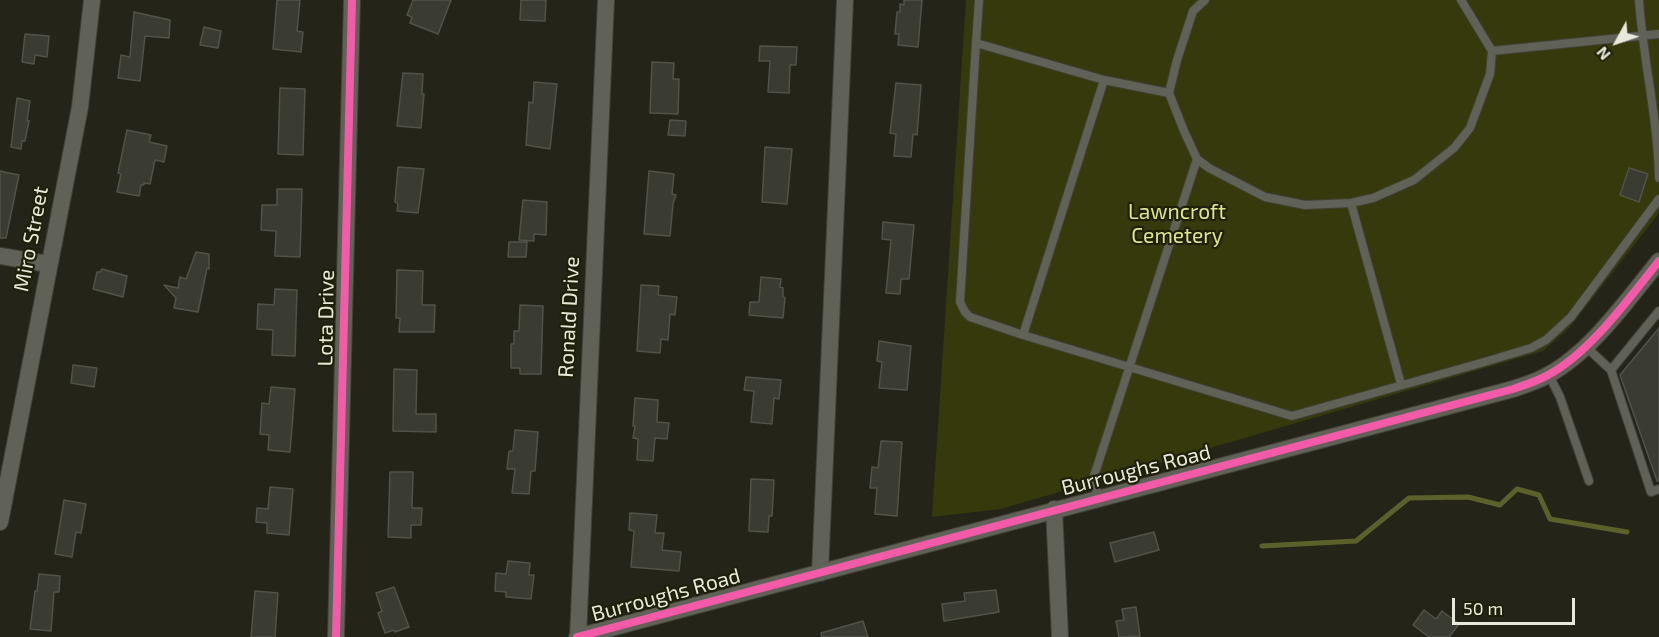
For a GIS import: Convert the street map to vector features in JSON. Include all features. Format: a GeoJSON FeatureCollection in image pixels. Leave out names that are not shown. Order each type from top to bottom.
{"type":"FeatureCollection","features":[{"type":"Feature","properties":{"kind":"street","name":"Miro Street"},"geometry":{"type":"LineString","coordinates":[[0,522],[80,107],[92,0]]}},
{"type":"Feature","properties":{"kind":"street","name":"Lota Drive"},"geometry":{"type":"LineString","coordinates":[[336,637],[352,0]]}},
{"type":"Feature","properties":{"kind":"street","name":"Ronald Drive"},"geometry":{"type":"LineString","coordinates":[[578,637],[606,0]]}},
{"type":"Feature","properties":{"kind":"street"},"geometry":{"type":"LineString","coordinates":[[820,573],[845,0]]}},
{"type":"Feature","properties":{"kind":"street"},"geometry":{"type":"LineString","coordinates":[[0,256],[48,264]]}},
{"type":"Feature","properties":{"kind":"street","name":"Burroughs Road"},"geometry":{"type":"LineString","coordinates":[[578,637],[1054,509],[1514,389],[1549,375],[1585,346],[1611,319],[1659,261]]}},
{"type":"Feature","properties":{"kind":"street"},"geometry":{"type":"LineString","coordinates":[[1054,509],[1060,637]]}},
{"type":"Feature","properties":{"kind":"lane"},"geometry":{"type":"LineString","coordinates":[[979,0],[960,302],[965,312],[970,317],[1023,335],[1292,416],[1521,351],[1546,340],[1571,317],[1659,199]]}},
{"type":"Feature","properties":{"kind":"lane"},"geometry":{"type":"LineString","coordinates":[[1205,0],[1193,10],[1169,93],[1197,159],[1209,168],[1265,197],[1305,204],[1351,203],[1374,198],[1414,180],[1454,148],[1470,128],[1490,74],[1492,51],[1461,0]]}},
{"type":"Feature","properties":{"kind":"lane"},"geometry":{"type":"LineString","coordinates":[[1639,0],[1659,154],[1659,178]]}},
{"type":"Feature","properties":{"kind":"lane"},"geometry":{"type":"LineString","coordinates":[[1492,51],[1659,34]]}},
{"type":"Feature","properties":{"kind":"lane"},"geometry":{"type":"LineString","coordinates":[[976,43],[1104,80],[1169,93]]}},
{"type":"Feature","properties":{"kind":"lane"},"geometry":{"type":"LineString","coordinates":[[1023,335],[1104,80]]}},
{"type":"Feature","properties":{"kind":"lane"},"geometry":{"type":"LineString","coordinates":[[1098,499],[1094,476],[1197,159]]}},
{"type":"Feature","properties":{"kind":"lane"},"geometry":{"type":"LineString","coordinates":[[1351,203],[1401,384]]}},
{"type":"Feature","properties":{"kind":"lane"},"geometry":{"type":"LineString","coordinates":[[1611,370],[1659,311]]}},
{"type":"Feature","properties":{"kind":"lane"},"geometry":{"type":"LineString","coordinates":[[1585,346],[1611,370],[1651,492],[1659,489]]}},
{"type":"Feature","properties":{"kind":"lane"},"geometry":{"type":"LineString","coordinates":[[1549,375],[1560,397],[1588,481]]}},
{"type":"Feature","properties":{"kind":"green space","name":"Lawncroft Cemetery"},"geometry":{"type":"Polygon","coordinates":[[[966,0],[1659,0],[1659,213],[1569,328],[1543,351],[1001,509],[932,517],[966,0]]]}},
{"type":"Feature","properties":{"kind":"building"},"geometry":{"type":"Polygon","coordinates":[[[277,0],[300,0],[297,31],[303,32],[301,52],[273,49],[277,0]]]}},
{"type":"Feature","properties":{"kind":"building"},"geometry":{"type":"Polygon","coordinates":[[[413,0],[451,0],[438,34],[410,23],[412,17],[407,15],[413,0]]]}},
{"type":"Feature","properties":{"kind":"building"},"geometry":{"type":"Polygon","coordinates":[[[521,0],[546,0],[545,21],[520,20],[521,0]]]}},
{"type":"Feature","properties":{"kind":"building"},"geometry":{"type":"Polygon","coordinates":[[[904,0],[922,0],[918,47],[898,45],[899,34],[895,34],[897,12],[900,12],[900,4],[904,5],[904,0]]]}},
{"type":"Feature","properties":{"kind":"building"},"geometry":{"type":"Polygon","coordinates":[[[134,12],[170,20],[169,38],[145,36],[140,81],[118,78],[121,55],[130,57],[134,12]]]}},
{"type":"Feature","properties":{"kind":"building"},"geometry":{"type":"Polygon","coordinates":[[[204,27],[221,31],[218,48],[200,45],[204,27]]]}},
{"type":"Feature","properties":{"kind":"building"},"geometry":{"type":"Polygon","coordinates":[[[25,34],[49,36],[47,57],[35,55],[34,64],[22,62],[25,34]]]}},
{"type":"Feature","properties":{"kind":"building"},"geometry":{"type":"Polygon","coordinates":[[[760,46],[797,47],[796,65],[790,65],[789,93],[768,92],[770,61],[759,61],[760,46]]]}},
{"type":"Feature","properties":{"kind":"building"},"geometry":{"type":"Polygon","coordinates":[[[652,62],[674,63],[673,79],[679,79],[678,114],[650,113],[652,62]]]}},
{"type":"Feature","properties":{"kind":"building"},"geometry":{"type":"Polygon","coordinates":[[[403,73],[423,74],[421,128],[397,126],[403,73]]]}},
{"type":"Feature","properties":{"kind":"building"},"geometry":{"type":"Polygon","coordinates":[[[534,82],[557,84],[550,149],[526,145],[529,102],[533,103],[534,82]]]}},
{"type":"Feature","properties":{"kind":"building"},"geometry":{"type":"Polygon","coordinates":[[[896,83],[921,85],[917,135],[913,134],[911,157],[894,156],[896,134],[890,133],[896,83]]]}},
{"type":"Feature","properties":{"kind":"building"},"geometry":{"type":"Polygon","coordinates":[[[280,88],[305,89],[303,155],[278,154],[280,88]]]}},
{"type":"Feature","properties":{"kind":"building"},"geometry":{"type":"Polygon","coordinates":[[[17,98],[30,101],[27,120],[29,121],[21,149],[11,147],[17,98]]]}},
{"type":"Feature","properties":{"kind":"building"},"geometry":{"type":"Polygon","coordinates":[[[670,120],[686,121],[685,136],[668,135],[670,120]]]}},
{"type":"Feature","properties":{"kind":"building"},"geometry":{"type":"Polygon","coordinates":[[[127,130],[151,135],[149,142],[167,146],[164,162],[155,160],[150,184],[141,185],[139,196],[117,192],[121,174],[118,173],[127,130]]]}},
{"type":"Feature","properties":{"kind":"building"},"geometry":{"type":"Polygon","coordinates":[[[765,147],[792,149],[787,204],[762,202],[765,147]]]}},
{"type":"Feature","properties":{"kind":"building"},"geometry":{"type":"Polygon","coordinates":[[[398,167],[424,169],[418,213],[397,211],[398,204],[395,202],[398,167]]]}},
{"type":"Feature","properties":{"kind":"building"},"geometry":{"type":"Polygon","coordinates":[[[1629,168],[1648,174],[1639,202],[1620,195],[1629,168]]]}},
{"type":"Feature","properties":{"kind":"building"},"geometry":{"type":"Polygon","coordinates":[[[0,171],[19,175],[6,238],[0,238],[0,171]]]}},
{"type":"Feature","properties":{"kind":"building"},"geometry":{"type":"Polygon","coordinates":[[[649,171],[674,174],[672,194],[676,195],[670,236],[644,234],[649,171]]]}},
{"type":"Feature","properties":{"kind":"building"},"geometry":{"type":"Polygon","coordinates":[[[277,189],[302,189],[300,257],[275,256],[276,231],[261,230],[262,205],[277,205],[277,189]]]}},
{"type":"Feature","properties":{"kind":"building"},"geometry":{"type":"Polygon","coordinates":[[[523,200],[547,202],[546,235],[534,234],[534,241],[519,240],[523,200]]]}},
{"type":"Feature","properties":{"kind":"building"},"geometry":{"type":"Polygon","coordinates":[[[883,222],[914,225],[909,279],[901,279],[900,294],[886,293],[891,240],[882,239],[883,222]]]}},
{"type":"Feature","properties":{"kind":"building"},"geometry":{"type":"Polygon","coordinates":[[[509,242],[527,242],[526,257],[508,257],[509,242]]]}},
{"type":"Feature","properties":{"kind":"building"},"geometry":{"type":"Polygon","coordinates":[[[196,252],[209,254],[209,269],[207,268],[198,312],[174,308],[176,298],[164,285],[178,288],[180,277],[186,279],[196,252]]]}},
{"type":"Feature","properties":{"kind":"building"},"geometry":{"type":"Polygon","coordinates":[[[102,269],[127,276],[123,297],[93,289],[97,272],[102,269]]]}},
{"type":"Feature","properties":{"kind":"building"},"geometry":{"type":"Polygon","coordinates":[[[397,270],[423,271],[422,305],[435,305],[434,332],[399,332],[400,318],[396,318],[397,270]]]}},
{"type":"Feature","properties":{"kind":"building"},"geometry":{"type":"Polygon","coordinates":[[[761,277],[781,279],[780,287],[783,288],[785,298],[783,318],[749,315],[750,302],[759,302],[761,277]]]}},
{"type":"Feature","properties":{"kind":"building"},"geometry":{"type":"Polygon","coordinates":[[[641,285],[659,286],[658,295],[677,297],[675,315],[670,314],[668,340],[661,339],[660,353],[637,351],[641,285]]]}},
{"type":"Feature","properties":{"kind":"building"},"geometry":{"type":"Polygon","coordinates":[[[275,289],[297,290],[295,356],[272,355],[273,330],[257,329],[258,304],[274,305],[275,289]]]}},
{"type":"Feature","properties":{"kind":"building"},"geometry":{"type":"Polygon","coordinates":[[[520,305],[543,306],[541,374],[520,374],[520,368],[511,368],[511,344],[514,344],[514,331],[519,331],[520,305]]]}},
{"type":"Feature","properties":{"kind":"building"},"geometry":{"type":"Polygon","coordinates":[[[1659,328],[1659,481],[1657,481],[1620,375],[1659,328]]]}},
{"type":"Feature","properties":{"kind":"building"},"geometry":{"type":"Polygon","coordinates":[[[879,341],[911,346],[907,390],[879,388],[882,362],[877,361],[879,341]]]}},
{"type":"Feature","properties":{"kind":"building"},"geometry":{"type":"Polygon","coordinates":[[[73,365],[97,368],[94,387],[71,383],[73,365]]]}},
{"type":"Feature","properties":{"kind":"building"},"geometry":{"type":"Polygon","coordinates":[[[394,369],[417,370],[416,414],[436,414],[436,432],[393,431],[394,369]]]}},
{"type":"Feature","properties":{"kind":"building"},"geometry":{"type":"Polygon","coordinates":[[[746,377],[781,380],[779,399],[774,398],[772,424],[751,422],[754,391],[744,390],[746,377]]]}},
{"type":"Feature","properties":{"kind":"building"},"geometry":{"type":"Polygon","coordinates":[[[271,387],[295,389],[290,452],[268,450],[269,435],[260,434],[262,403],[269,404],[271,387]]]}},
{"type":"Feature","properties":{"kind":"building"},"geometry":{"type":"Polygon","coordinates":[[[635,398],[658,400],[657,422],[669,423],[667,439],[655,438],[653,461],[637,460],[638,439],[633,438],[635,398]]]}},
{"type":"Feature","properties":{"kind":"building"},"geometry":{"type":"Polygon","coordinates":[[[515,430],[538,432],[535,471],[531,471],[529,494],[512,493],[515,469],[507,469],[509,451],[513,451],[515,430]]]}},
{"type":"Feature","properties":{"kind":"building"},"geometry":{"type":"Polygon","coordinates":[[[881,441],[902,442],[897,516],[875,514],[877,488],[870,488],[872,467],[878,468],[881,441]]]}},
{"type":"Feature","properties":{"kind":"building"},"geometry":{"type":"Polygon","coordinates":[[[390,472],[413,472],[412,508],[422,508],[421,525],[411,525],[411,538],[388,537],[390,472]]]}},
{"type":"Feature","properties":{"kind":"building"},"geometry":{"type":"Polygon","coordinates":[[[751,479],[774,480],[772,516],[769,516],[768,532],[749,531],[751,479]]]}},
{"type":"Feature","properties":{"kind":"building"},"geometry":{"type":"Polygon","coordinates":[[[270,487],[293,489],[289,535],[267,533],[267,523],[256,522],[257,508],[268,509],[270,487]]]}},
{"type":"Feature","properties":{"kind":"building"},"geometry":{"type":"Polygon","coordinates":[[[64,500],[86,504],[81,533],[76,532],[72,557],[55,554],[64,500]]]}},
{"type":"Feature","properties":{"kind":"building"},"geometry":{"type":"Polygon","coordinates":[[[630,513],[657,515],[655,533],[664,533],[662,550],[681,552],[679,571],[631,567],[634,531],[629,530],[630,513]]]}},
{"type":"Feature","properties":{"kind":"building"},"geometry":{"type":"Polygon","coordinates":[[[1154,532],[1159,550],[1115,562],[1110,543],[1154,532]]]}},
{"type":"Feature","properties":{"kind":"building"},"geometry":{"type":"Polygon","coordinates":[[[508,561],[530,563],[529,575],[534,575],[531,599],[506,597],[506,592],[495,591],[496,573],[506,574],[508,561]]]}},
{"type":"Feature","properties":{"kind":"building"},"geometry":{"type":"Polygon","coordinates":[[[39,574],[60,576],[59,592],[54,592],[51,631],[30,629],[39,574]]]}},
{"type":"Feature","properties":{"kind":"building"},"geometry":{"type":"Polygon","coordinates":[[[394,587],[409,627],[385,633],[378,613],[382,611],[376,593],[394,587]]]}},
{"type":"Feature","properties":{"kind":"building"},"geometry":{"type":"Polygon","coordinates":[[[996,590],[999,612],[944,621],[942,604],[965,601],[964,593],[996,590]]]}},
{"type":"Feature","properties":{"kind":"building"},"geometry":{"type":"Polygon","coordinates":[[[255,591],[278,593],[275,637],[251,637],[255,591]]]}},
{"type":"Feature","properties":{"kind":"building"},"geometry":{"type":"Polygon","coordinates":[[[1136,607],[1140,636],[1119,637],[1116,621],[1124,620],[1122,609],[1136,607]]]}},
{"type":"Feature","properties":{"kind":"building"},"geometry":{"type":"Polygon","coordinates":[[[1424,610],[1436,619],[1442,611],[1459,624],[1449,637],[1429,637],[1413,625],[1424,610]]]}},
{"type":"Feature","properties":{"kind":"building"},"geometry":{"type":"Polygon","coordinates":[[[863,621],[868,637],[822,637],[821,633],[863,621]]]}},
{"type":"Feature","properties":{"kind":"waterway"},"geometry":{"type":"LineString","coordinates":[[1262,546],[1356,541],[1409,498],[1468,497],[1500,505],[1517,489],[1539,495],[1550,519],[1627,532]]}},
{"type":"Feature","properties":{"kind":"cycle path"},"geometry":{"type":"LineString","coordinates":[[336,637],[352,0]]}},
{"type":"Feature","properties":{"kind":"cycle path"},"geometry":{"type":"LineString","coordinates":[[577,637],[1513,389],[1548,375],[1579,353],[1622,308],[1659,261]]}}]}
